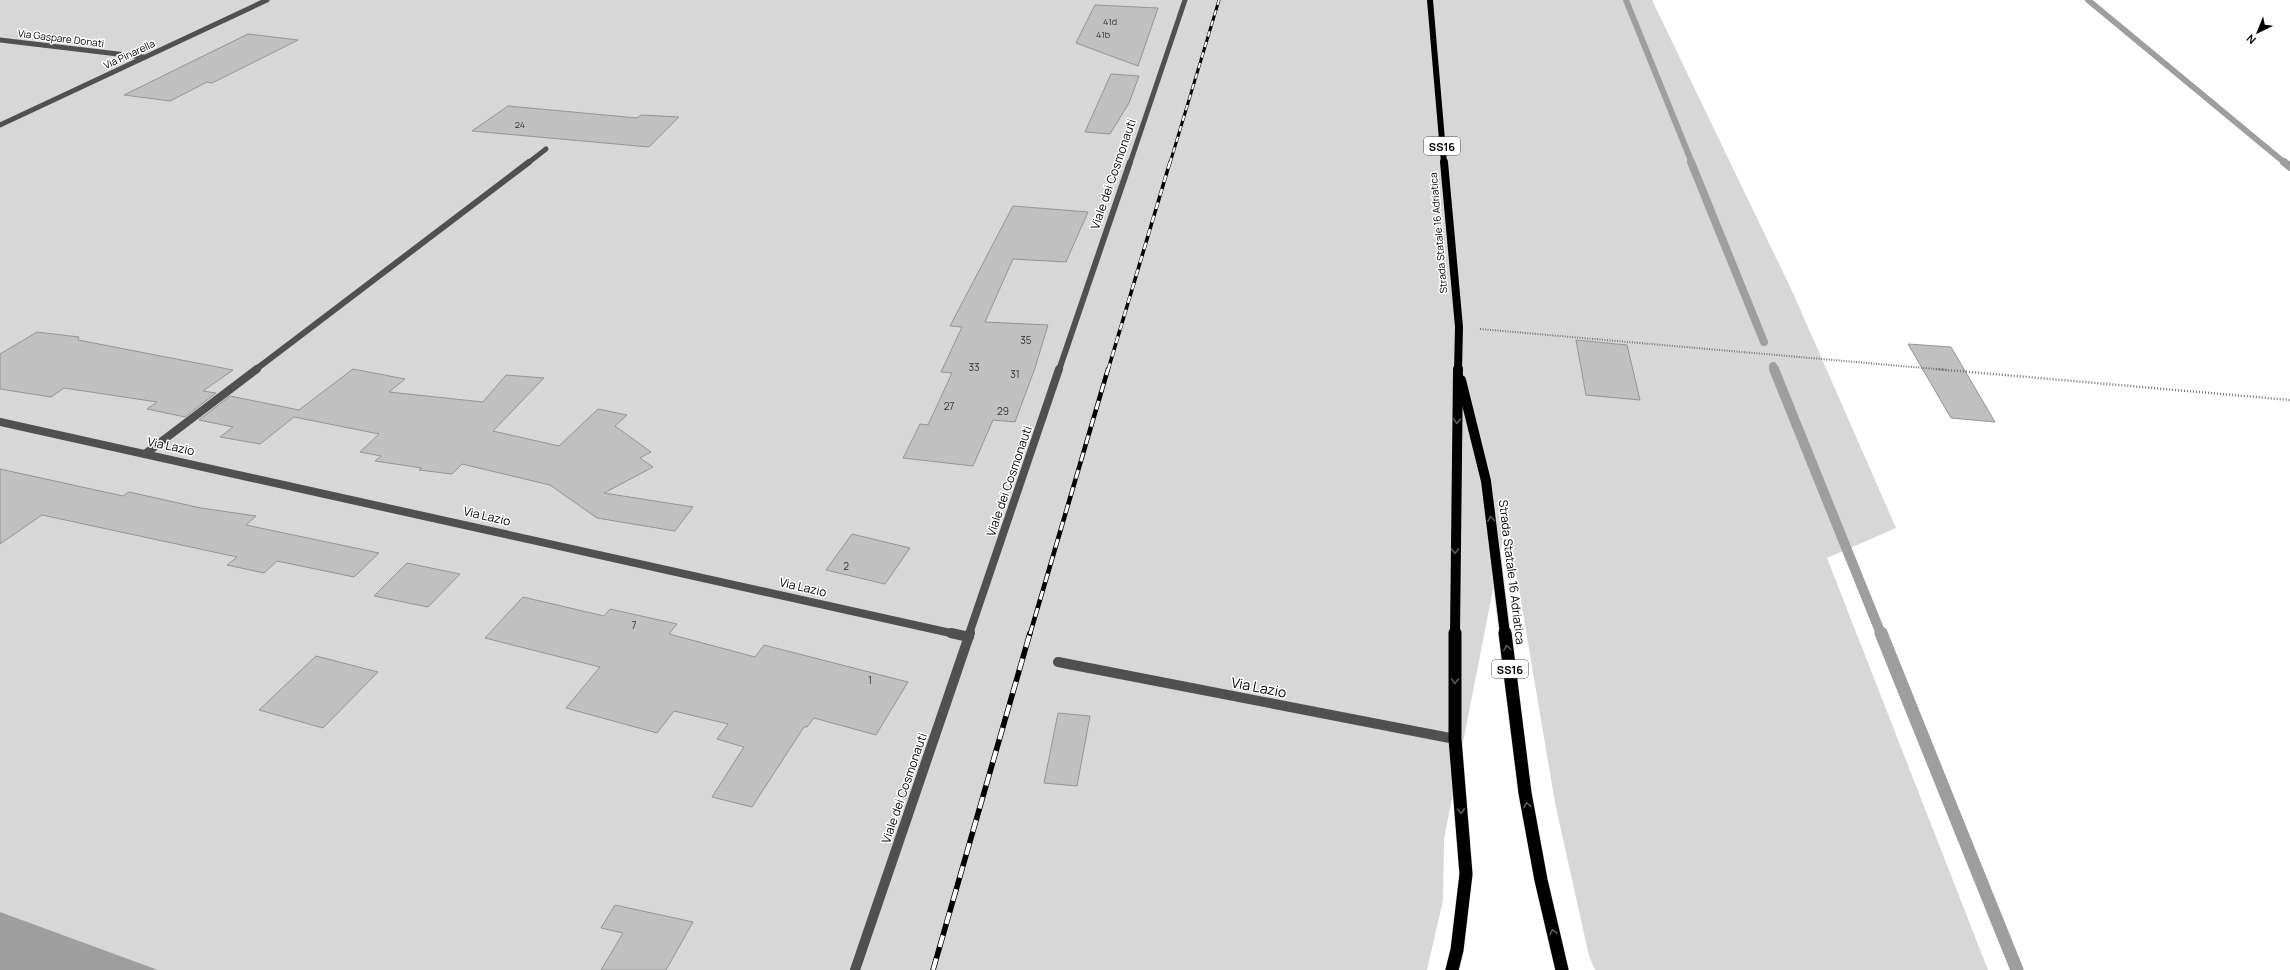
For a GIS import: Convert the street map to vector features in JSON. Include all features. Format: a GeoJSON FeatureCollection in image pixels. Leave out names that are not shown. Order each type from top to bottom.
{"type":"FeatureCollection","features":[{"type":"Feature","properties":{"kind":"main road","name":"Strada Statale 16 Adriatica"},"geometry":{"type":"LineString","coordinates":[[1430,0],[1459,327],[1456,464],[1455,740],[1466,874],[1457,950],[1452,970]]}},
{"type":"Feature","properties":{"kind":"main road","name":"Strada Statale 16 Adriatica"},"geometry":{"type":"LineString","coordinates":[[1458,368],[1486,480],[1525,793],[1541,880],[1562,970]]}},
{"type":"Feature","properties":{"kind":"street","name":"Via Pinarella"},"geometry":{"type":"LineString","coordinates":[[0,125],[267,0]]}},
{"type":"Feature","properties":{"kind":"street","name":"Viale dei Cosmonauti"},"geometry":{"type":"LineString","coordinates":[[855,970],[1185,0]]}},
{"type":"Feature","properties":{"kind":"street","name":"Via Gaspare Donati"},"geometry":{"type":"LineString","coordinates":[[0,40],[143,57]]}},
{"type":"Feature","properties":{"kind":"street"},"geometry":{"type":"LineString","coordinates":[[145,454],[546,149]]}},
{"type":"Feature","properties":{"kind":"street","name":"Via Lazio"},"geometry":{"type":"LineString","coordinates":[[0,422],[968,637]]}},
{"type":"Feature","properties":{"kind":"street","name":"Via Lazio"},"geometry":{"type":"LineString","coordinates":[[1058,662],[1455,740]]}},
{"type":"Feature","properties":{"kind":"path"},"geometry":{"type":"LineString","coordinates":[[1459,327],[2290,400]]}},
{"type":"Feature","properties":{"kind":"shaded area"},"geometry":{"type":"Polygon","coordinates":[[[0,0],[1652,0],[1793,293],[1896,528],[1827,558],[1988,970],[1595,970],[1589,956],[1555,803],[1507,518],[1444,839],[1443,900],[1427,970],[0,970],[0,0]]]}},
{"type":"Feature","properties":{"kind":"shaded area"},"geometry":{"type":"Polygon","coordinates":[[[0,912],[158,970],[0,970],[0,912]]]}},
{"type":"Feature","properties":{"kind":"building"},"geometry":{"type":"Polygon","coordinates":[[[1095,5],[1158,8],[1138,66],[1076,43],[1095,5]]]}},
{"type":"Feature","properties":{"kind":"building"},"geometry":{"type":"Polygon","coordinates":[[[248,34],[298,40],[212,83],[207,82],[170,101],[124,95],[248,34]]]}},
{"type":"Feature","properties":{"kind":"building"},"geometry":{"type":"Polygon","coordinates":[[[1111,74],[1139,76],[1129,103],[1110,134],[1085,132],[1111,74]]]}},
{"type":"Feature","properties":{"kind":"building"},"geometry":{"type":"Polygon","coordinates":[[[508,106],[637,118],[641,115],[679,117],[649,147],[472,131],[508,106]]]}},
{"type":"Feature","properties":{"kind":"building"},"geometry":{"type":"Polygon","coordinates":[[[1013,206],[1088,212],[1066,262],[1013,259],[985,322],[1048,325],[1035,368],[1015,422],[993,420],[973,466],[903,458],[920,424],[928,425],[952,373],[941,372],[962,327],[950,326],[1013,206]]]}},
{"type":"Feature","properties":{"kind":"building"},"geometry":{"type":"Polygon","coordinates":[[[37,332],[79,337],[78,340],[233,370],[203,391],[216,393],[185,417],[147,409],[157,402],[64,388],[51,397],[0,389],[0,354],[37,332]]]}},
{"type":"Feature","properties":{"kind":"building"},"geometry":{"type":"Polygon","coordinates":[[[1576,340],[1627,345],[1640,400],[1586,395],[1576,340]]]}},
{"type":"Feature","properties":{"kind":"building"},"geometry":{"type":"Polygon","coordinates":[[[1908,344],[1951,347],[1995,422],[1951,418],[1908,344]]]}},
{"type":"Feature","properties":{"kind":"building"},"geometry":{"type":"Polygon","coordinates":[[[353,369],[405,379],[389,392],[483,402],[506,375],[544,378],[493,431],[559,446],[598,409],[627,415],[615,426],[651,452],[640,458],[653,467],[604,493],[693,507],[675,531],[597,518],[550,485],[462,464],[452,474],[419,470],[422,468],[375,461],[381,456],[360,452],[379,434],[294,417],[260,444],[220,437],[233,427],[199,420],[230,396],[299,410],[353,369]]]}},
{"type":"Feature","properties":{"kind":"building"},"geometry":{"type":"Polygon","coordinates":[[[0,469],[123,496],[129,492],[201,508],[256,516],[246,525],[379,553],[354,577],[277,561],[264,573],[227,565],[237,557],[42,515],[0,544],[0,469]]]}},
{"type":"Feature","properties":{"kind":"building"},"geometry":{"type":"Polygon","coordinates":[[[852,534],[910,548],[885,584],[826,570],[852,534]]]}},
{"type":"Feature","properties":{"kind":"building"},"geometry":{"type":"Polygon","coordinates":[[[407,563],[460,574],[428,607],[374,596],[407,563]]]}},
{"type":"Feature","properties":{"kind":"building"},"geometry":{"type":"Polygon","coordinates":[[[523,597],[604,616],[610,609],[677,624],[669,634],[755,657],[764,645],[908,682],[876,735],[814,718],[807,727],[804,727],[752,807],[712,797],[744,747],[717,739],[728,724],[674,711],[657,733],[566,708],[600,667],[485,638],[523,597]]]}},
{"type":"Feature","properties":{"kind":"building"},"geometry":{"type":"Polygon","coordinates":[[[316,656],[378,672],[323,728],[259,710],[316,656]]]}},
{"type":"Feature","properties":{"kind":"building"},"geometry":{"type":"Polygon","coordinates":[[[1058,713],[1090,716],[1077,786],[1044,783],[1058,713]]]}},
{"type":"Feature","properties":{"kind":"building"},"geometry":{"type":"Polygon","coordinates":[[[615,905],[693,922],[666,970],[601,970],[623,933],[601,928],[615,905]]]}},
{"type":"Feature","properties":{"kind":"waterway"},"geometry":{"type":"LineString","coordinates":[[1626,0],[1692,163]]}},
{"type":"Feature","properties":{"kind":"waterway"},"geometry":{"type":"LineString","coordinates":[[2088,0],[2285,163]]}},
{"type":"Feature","properties":{"kind":"waterway"},"geometry":{"type":"LineString","coordinates":[[1691,162],[1764,342]]}},
{"type":"Feature","properties":{"kind":"waterway"},"geometry":{"type":"LineString","coordinates":[[2284,162],[2290,167]]}},
{"type":"Feature","properties":{"kind":"waterway"},"geometry":{"type":"LineString","coordinates":[[1773,366],[1775,370]]}},
{"type":"Feature","properties":{"kind":"waterway"},"geometry":{"type":"LineString","coordinates":[[1774,369],[1881,634]]}},
{"type":"Feature","properties":{"kind":"waterway"},"geometry":{"type":"LineString","coordinates":[[1881,633],[2017,970]]}},
{"type":"Feature","properties":{"kind":"railway"},"geometry":{"type":"LineString","coordinates":[[1170,163],[1219,0]]}},
{"type":"Feature","properties":{"kind":"railway"},"geometry":{"type":"LineString","coordinates":[[1108,370],[1170,162]]}},
{"type":"Feature","properties":{"kind":"railway"},"geometry":{"type":"LineString","coordinates":[[1030,634],[1108,369]]}},
{"type":"Feature","properties":{"kind":"railway"},"geometry":{"type":"LineString","coordinates":[[933,970],[1030,633]]}}]}
